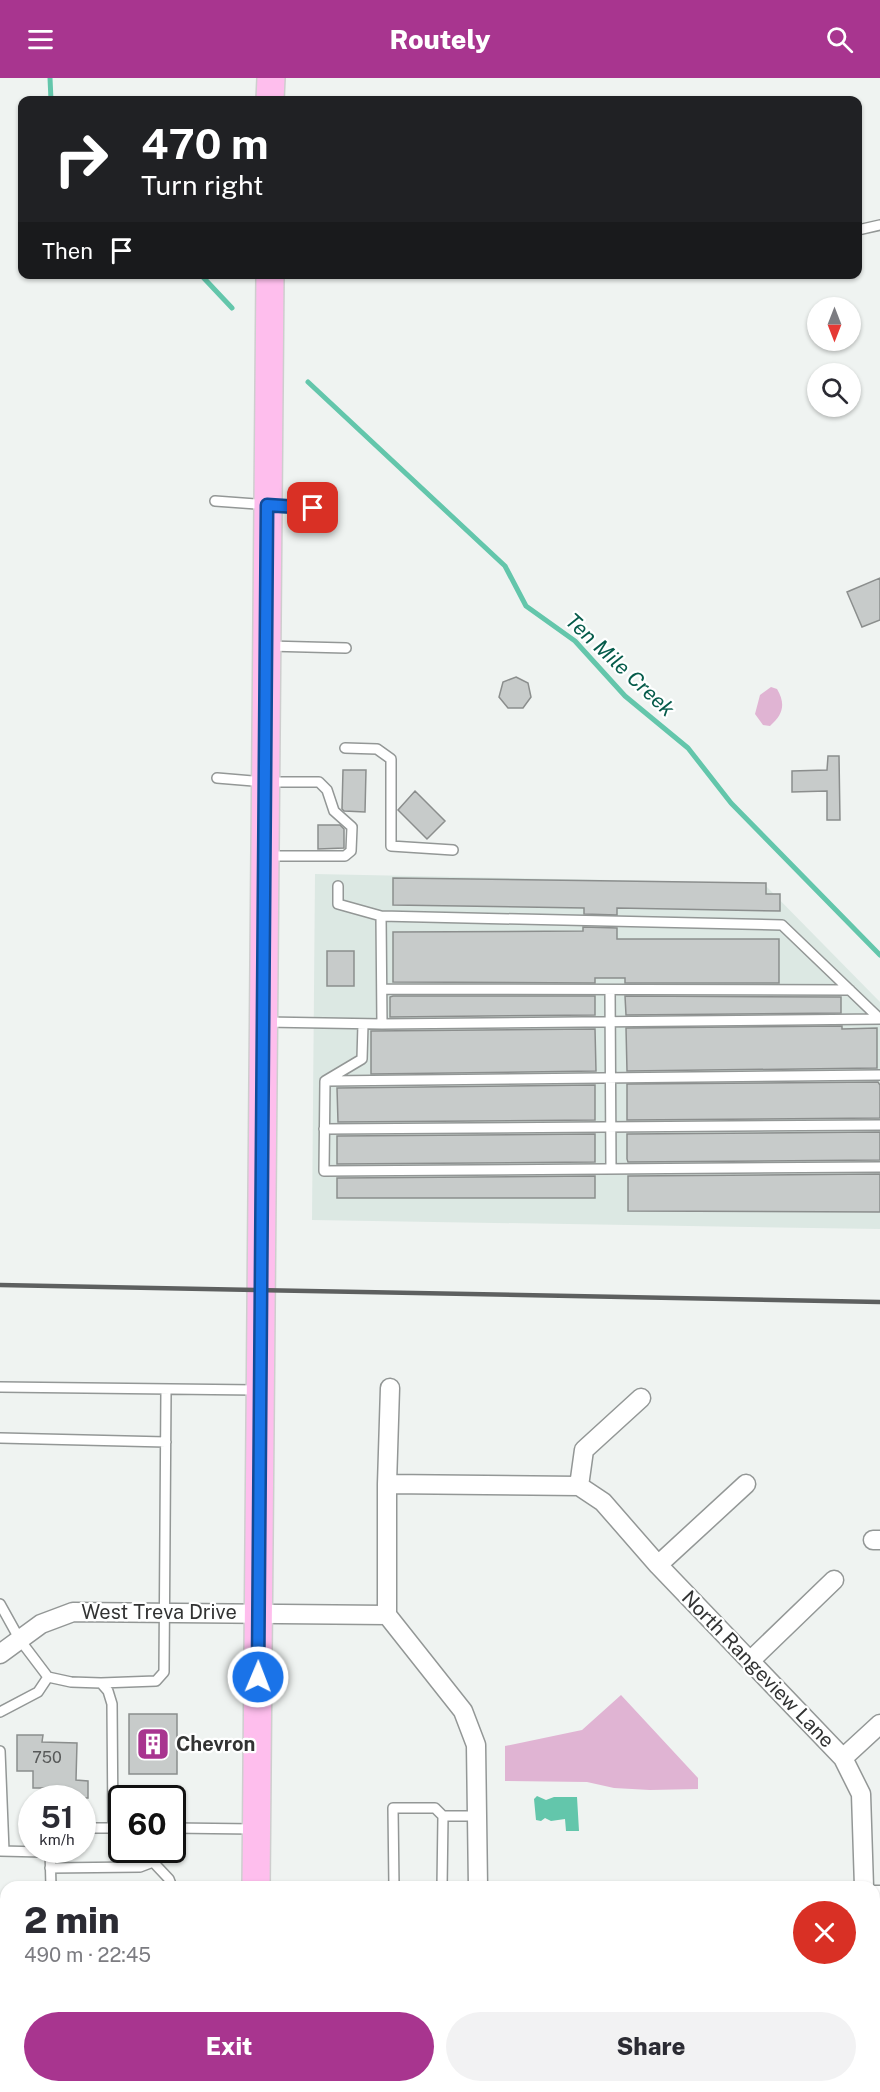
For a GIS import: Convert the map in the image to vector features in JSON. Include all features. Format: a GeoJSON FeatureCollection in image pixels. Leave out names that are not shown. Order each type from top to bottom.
{"type":"FeatureCollection","features":[{"type":"Feature","properties":{"kind":"main road"},"geometry":{"type":"LineString","coordinates":[[270,96],[271,78]]}},
{"type":"Feature","properties":{"kind":"main road"},"geometry":{"type":"LineString","coordinates":[[256,1881],[270,279]]}},
{"type":"Feature","properties":{"kind":"street"},"geometry":{"type":"LineString","coordinates":[[390,1389],[387,1615],[463,1711],[471,1727],[476,1746],[478,1881]]}},
{"type":"Feature","properties":{"kind":"street"},"geometry":{"type":"LineString","coordinates":[[387,1484],[579,1486],[584,1450],[641,1398]]}},
{"type":"Feature","properties":{"kind":"street"},"geometry":{"type":"LineString","coordinates":[[658,1565],[746,1484]]}},
{"type":"Feature","properties":{"kind":"street","name":"North Rangeview Lane"},"geometry":{"type":"LineString","coordinates":[[579,1486],[603,1502],[658,1565],[843,1758],[861,1794],[864,1881]]}},
{"type":"Feature","properties":{"kind":"street"},"geometry":{"type":"LineString","coordinates":[[751,1660],[834,1580]]}},
{"type":"Feature","properties":{"kind":"street","name":"West Treva Drive"},"geometry":{"type":"LineString","coordinates":[[0,1654],[49,1620],[73,1612],[387,1615]]}},
{"type":"Feature","properties":{"kind":"street"},"geometry":{"type":"LineString","coordinates":[[843,1758],[880,1724]]}},
{"type":"Feature","properties":{"kind":"lane"},"geometry":{"type":"LineString","coordinates":[[862,229],[880,225]]}},
{"type":"Feature","properties":{"kind":"lane"},"geometry":{"type":"LineString","coordinates":[[215,501],[313,508]]}},
{"type":"Feature","properties":{"kind":"lane"},"geometry":{"type":"LineString","coordinates":[[266,646],[346,648]]}},
{"type":"Feature","properties":{"kind":"lane"},"geometry":{"type":"LineString","coordinates":[[345,748],[377,749],[391,759],[391,846],[453,850]]}},
{"type":"Feature","properties":{"kind":"lane"},"geometry":{"type":"LineString","coordinates":[[217,778],[265,782],[319,782],[327,790],[334,811],[352,827],[351,851],[345,856],[264,856]]}},
{"type":"Feature","properties":{"kind":"lane"},"geometry":{"type":"LineString","coordinates":[[338,886],[338,904],[381,916],[782,925],[880,1019]]}},
{"type":"Feature","properties":{"kind":"lane"},"geometry":{"type":"LineString","coordinates":[[381,916],[382,1024]]}},
{"type":"Feature","properties":{"kind":"lane"},"geometry":{"type":"LineString","coordinates":[[382,989],[850,990]]}},
{"type":"Feature","properties":{"kind":"lane"},"geometry":{"type":"LineString","coordinates":[[610,990],[611,1169]]}},
{"type":"Feature","properties":{"kind":"lane"},"geometry":{"type":"LineString","coordinates":[[263,1022],[382,1024],[880,1019]]}},
{"type":"Feature","properties":{"kind":"lane"},"geometry":{"type":"LineString","coordinates":[[325,1081],[362,1059],[363,1024]]}},
{"type":"Feature","properties":{"kind":"lane"},"geometry":{"type":"LineString","coordinates":[[325,1081],[880,1075]]}},
{"type":"Feature","properties":{"kind":"lane"},"geometry":{"type":"LineString","coordinates":[[325,1081],[324,1172],[880,1167]]}},
{"type":"Feature","properties":{"kind":"lane"},"geometry":{"type":"LineString","coordinates":[[324,1129],[880,1125]]}},
{"type":"Feature","properties":{"kind":"lane"},"geometry":{"type":"LineString","coordinates":[[0,1387],[260,1390]]}},
{"type":"Feature","properties":{"kind":"lane"},"geometry":{"type":"LineString","coordinates":[[0,1604],[20,1640],[48,1677],[70,1682],[101,1683],[156,1681],[162,1677],[166,1612],[166,1390]]}},
{"type":"Feature","properties":{"kind":"lane"},"geometry":{"type":"LineString","coordinates":[[0,1438],[166,1442]]}},
{"type":"Feature","properties":{"kind":"lane"},"geometry":{"type":"LineString","coordinates":[[0,1712],[38,1692],[48,1677]]}},
{"type":"Feature","properties":{"kind":"lane"},"geometry":{"type":"LineString","coordinates":[[101,1683],[108,1691],[112,1704],[115,1785]]}},
{"type":"Feature","properties":{"kind":"lane"},"geometry":{"type":"LineString","coordinates":[[0,1751],[2,1851],[18,1851]]}},
{"type":"Feature","properties":{"kind":"lane"},"geometry":{"type":"LineString","coordinates":[[394,1881],[393,1808],[435,1808],[443,1816],[476,1816]]}},
{"type":"Feature","properties":{"kind":"lane"},"geometry":{"type":"LineString","coordinates":[[442,1881],[443,1816]]}},
{"type":"Feature","properties":{"kind":"lane"},"geometry":{"type":"LineString","coordinates":[[186,1830],[256,1829]]}},
{"type":"Feature","properties":{"kind":"lane"},"geometry":{"type":"LineString","coordinates":[[50,1863],[51,1881]]}},
{"type":"Feature","properties":{"kind":"lane"},"geometry":{"type":"LineString","coordinates":[[50,1868],[140,1867],[150,1863]]}},
{"type":"Feature","properties":{"kind":"lane"},"geometry":{"type":"LineString","coordinates":[[154,1863],[170,1881]]}},
{"type":"Feature","properties":{"kind":"shaded area"},"geometry":{"type":"Polygon","coordinates":[[[771,687],[777,689],[780,694],[782,709],[778,718],[770,726],[763,725],[755,714],[760,695],[771,687]]]}},
{"type":"Feature","properties":{"kind":"shaded area"},"geometry":{"type":"Polygon","coordinates":[[[315,874],[763,883],[880,1002],[880,1229],[312,1220],[315,874]]]}},
{"type":"Feature","properties":{"kind":"shaded area"},"geometry":{"type":"Polygon","coordinates":[[[621,1695],[698,1778],[698,1789],[650,1790],[614,1788],[587,1782],[505,1781],[505,1746],[582,1730],[621,1695]]]}},
{"type":"Feature","properties":{"kind":"shaded area"},"geometry":{"type":"Polygon","coordinates":[[[537,1796],[546,1800],[554,1797],[577,1797],[579,1831],[566,1831],[565,1819],[536,1820],[534,1799],[537,1796]]]}},
{"type":"Feature","properties":{"kind":"building"},"geometry":{"type":"Polygon","coordinates":[[[880,578],[880,620],[862,627],[847,592],[880,578]]]}},
{"type":"Feature","properties":{"kind":"building"},"geometry":{"type":"Polygon","coordinates":[[[516,677],[528,683],[531,697],[523,708],[508,708],[499,697],[503,682],[516,677]]]}},
{"type":"Feature","properties":{"kind":"building"},"geometry":{"type":"Polygon","coordinates":[[[828,756],[839,756],[840,820],[827,820],[827,791],[792,792],[792,771],[827,770],[828,756]]]}},
{"type":"Feature","properties":{"kind":"building"},"geometry":{"type":"Polygon","coordinates":[[[343,770],[366,770],[365,812],[342,809],[343,770]]]}},
{"type":"Feature","properties":{"kind":"building"},"geometry":{"type":"Polygon","coordinates":[[[415,791],[445,821],[427,839],[398,810],[415,791]]]}},
{"type":"Feature","properties":{"kind":"building"},"geometry":{"type":"Polygon","coordinates":[[[318,825],[340,825],[344,829],[344,848],[318,849],[318,825]]]}},
{"type":"Feature","properties":{"kind":"building"},"geometry":{"type":"Polygon","coordinates":[[[393,878],[766,883],[766,894],[780,894],[780,911],[617,908],[617,915],[584,914],[584,908],[393,905],[393,878]]]}},
{"type":"Feature","properties":{"kind":"building"},"geometry":{"type":"Polygon","coordinates":[[[583,927],[617,928],[617,939],[779,939],[779,983],[625,983],[625,978],[595,978],[595,983],[393,982],[393,932],[583,931],[583,927]]]}},
{"type":"Feature","properties":{"kind":"building"},"geometry":{"type":"Polygon","coordinates":[[[327,951],[354,951],[354,986],[327,986],[327,951]]]}},
{"type":"Feature","properties":{"kind":"building"},"geometry":{"type":"Polygon","coordinates":[[[595,996],[595,1015],[390,1017],[390,997],[595,996]]]}},
{"type":"Feature","properties":{"kind":"building"},"geometry":{"type":"Polygon","coordinates":[[[625,996],[841,997],[841,1013],[626,1015],[625,996]]]}},
{"type":"Feature","properties":{"kind":"building"},"geometry":{"type":"Polygon","coordinates":[[[842,1026],[842,1029],[877,1028],[877,1068],[627,1071],[626,1028],[842,1026]]]}},
{"type":"Feature","properties":{"kind":"building"},"geometry":{"type":"Polygon","coordinates":[[[595,1029],[596,1071],[371,1074],[371,1031],[595,1029]]]}},
{"type":"Feature","properties":{"kind":"building"},"geometry":{"type":"Polygon","coordinates":[[[878,1082],[880,1085],[880,1118],[627,1120],[627,1084],[878,1082]]]}},
{"type":"Feature","properties":{"kind":"building"},"geometry":{"type":"Polygon","coordinates":[[[595,1085],[595,1120],[338,1122],[337,1088],[595,1085]]]}},
{"type":"Feature","properties":{"kind":"building"},"geometry":{"type":"Polygon","coordinates":[[[880,1132],[880,1160],[628,1162],[627,1159],[627,1134],[880,1132]]]}},
{"type":"Feature","properties":{"kind":"building"},"geometry":{"type":"Polygon","coordinates":[[[595,1134],[595,1162],[337,1164],[337,1136],[595,1134]]]}},
{"type":"Feature","properties":{"kind":"building"},"geometry":{"type":"Polygon","coordinates":[[[880,1174],[880,1212],[628,1211],[628,1176],[880,1174]]]}},
{"type":"Feature","properties":{"kind":"building"},"geometry":{"type":"Polygon","coordinates":[[[595,1176],[595,1198],[337,1198],[337,1178],[595,1176]]]}},
{"type":"Feature","properties":{"kind":"building","name":"Chevron"},"geometry":{"type":"Polygon","coordinates":[[[129,1714],[177,1714],[177,1774],[129,1774],[129,1714]]]}},
{"type":"Feature","properties":{"kind":"building"},"geometry":{"type":"Polygon","coordinates":[[[17,1735],[43,1735],[42,1742],[77,1743],[76,1780],[88,1781],[88,1785],[33,1785],[33,1771],[17,1771],[17,1735]]]}},
{"type":"Feature","properties":{"kind":"waterway","name":"Ten Mile Creek"},"geometry":{"type":"LineString","coordinates":[[50,78],[51,96]]}},
{"type":"Feature","properties":{"kind":"waterway","name":"Ten Mile Creek"},"geometry":{"type":"LineString","coordinates":[[205,279],[232,308]]}},
{"type":"Feature","properties":{"kind":"waterway","name":"Ten Mile Creek"},"geometry":{"type":"LineString","coordinates":[[308,382],[505,566],[526,606],[575,641],[625,696],[688,748],[731,803],[880,955]]}},
{"type":"Feature","properties":{"kind":"railway"},"geometry":{"type":"LineString","coordinates":[[0,1285],[880,1302]]}},
{"type":"Feature","properties":{"kind":"place","name":"Chevron"},"geometry":{"type":"Point","coordinates":[153,1744]}},
{"type":"Feature","properties":{"kind":"route"},"geometry":{"type":"LineString","coordinates":[[258,1677],[267,505],[313,508]]}}]}
